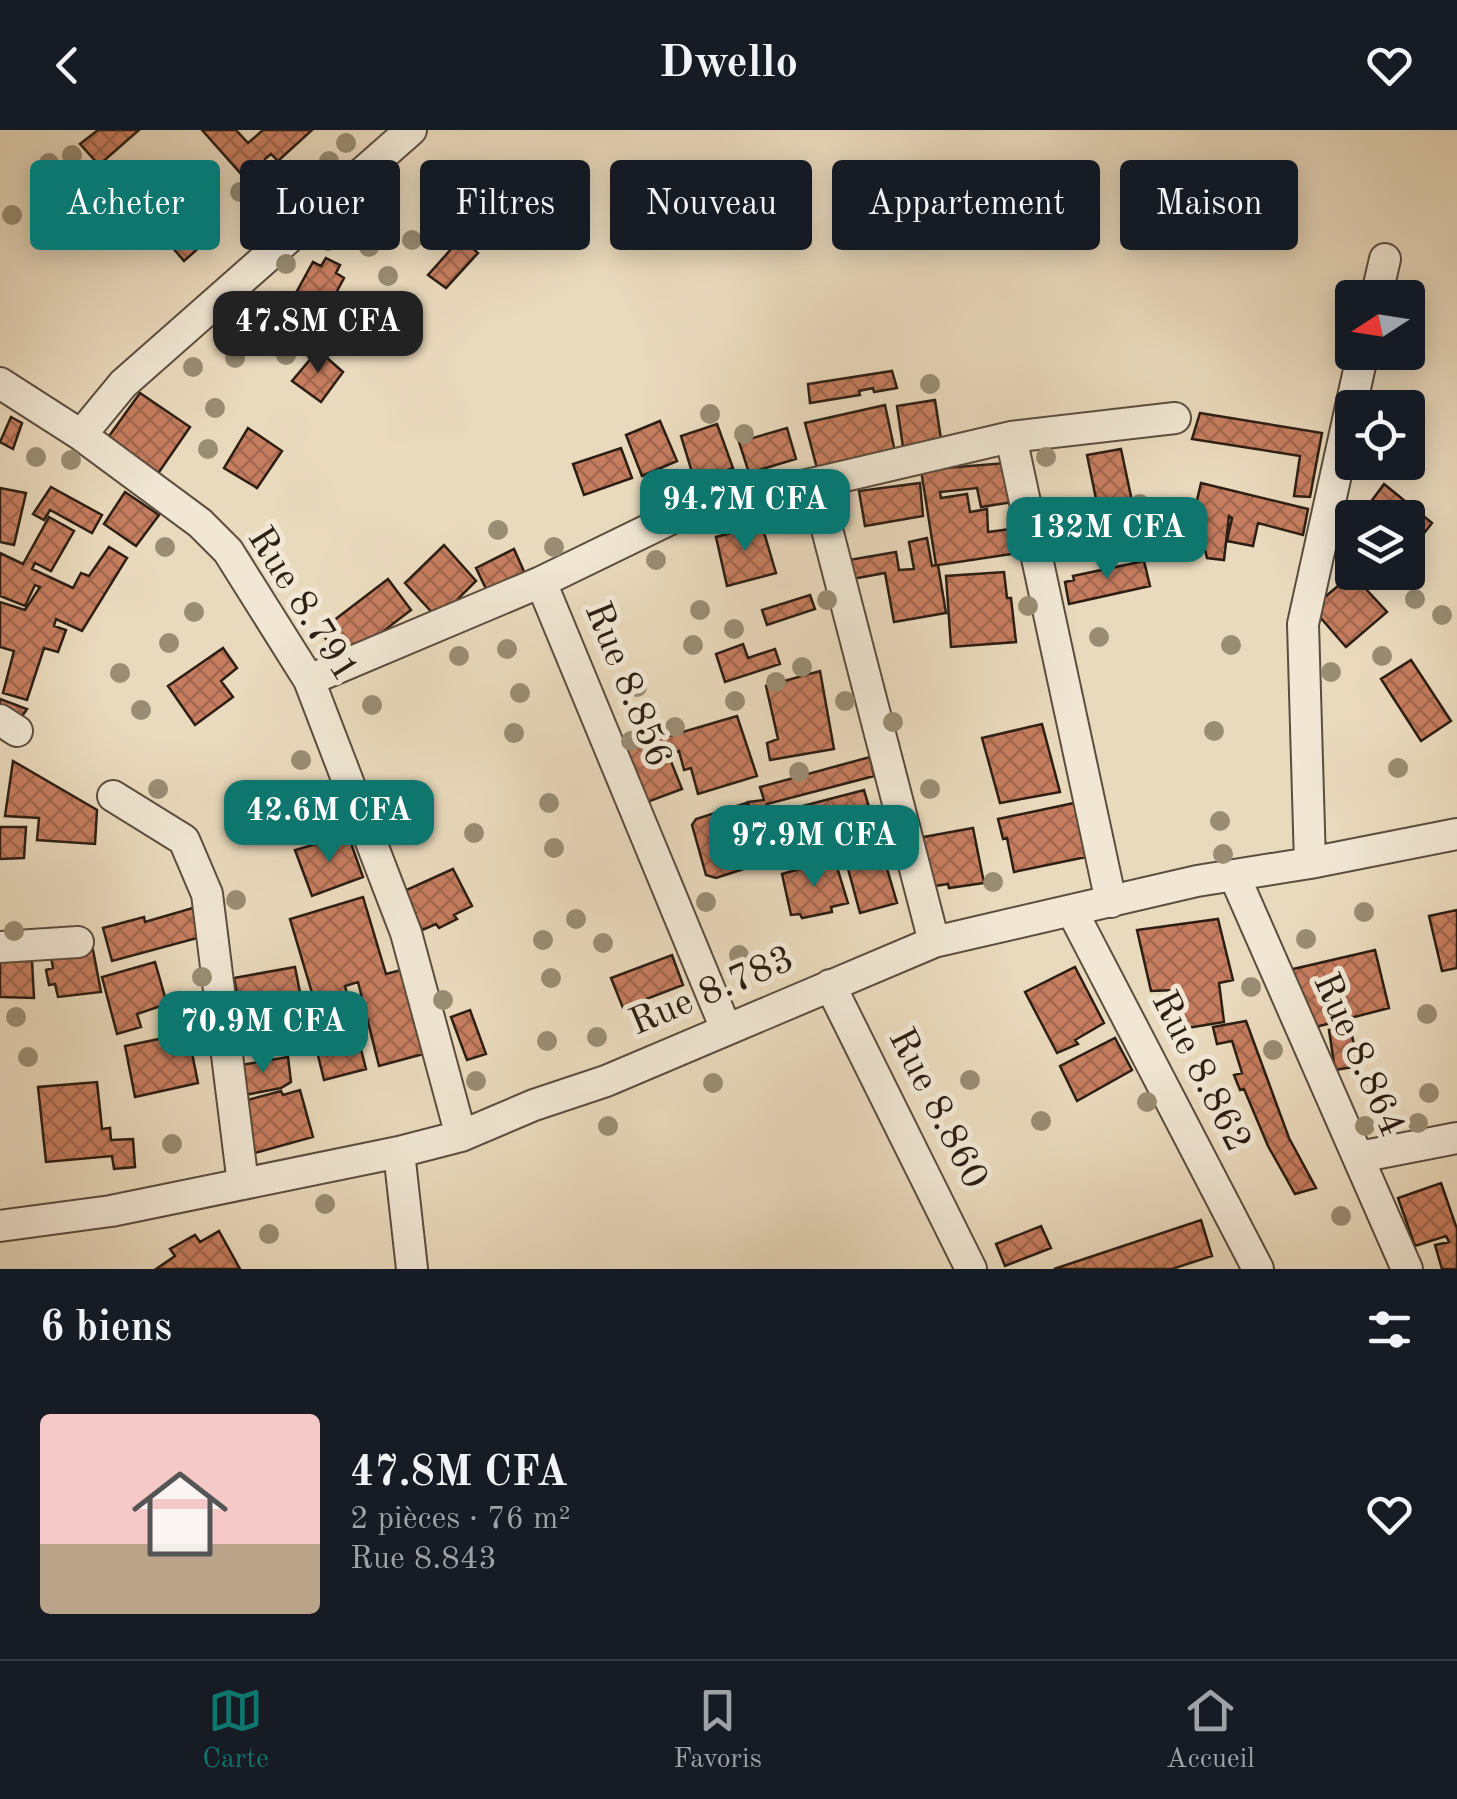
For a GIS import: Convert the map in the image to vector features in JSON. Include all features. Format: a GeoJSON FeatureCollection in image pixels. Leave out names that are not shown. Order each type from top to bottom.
{"type":"FeatureCollection","features":[{"type":"Feature","properties":{"kind":"street"},"geometry":{"type":"LineString","coordinates":[[81,434],[122,384],[392,136]]}},
{"type":"Feature","properties":{"kind":"street"},"geometry":{"type":"LineString","coordinates":[[1380,280],[1384,259]]}},
{"type":"Feature","properties":{"kind":"street"},"geometry":{"type":"LineString","coordinates":[[1310,863],[1303,624],[1359,370]]}},
{"type":"Feature","properties":{"kind":"street","name":"Rue 8.791"},"geometry":{"type":"LineString","coordinates":[[0,383],[81,434],[200,523],[228,551],[309,680],[406,932],[461,1136]]}},
{"type":"Feature","properties":{"kind":"street","name":"Rue 8.856"},"geometry":{"type":"LineString","coordinates":[[726,1029],[541,582],[685,512],[1011,438],[1175,418]]}},
{"type":"Feature","properties":{"kind":"street"},"geometry":{"type":"LineString","coordinates":[[1011,438],[1111,902]]}},
{"type":"Feature","properties":{"kind":"street"},"geometry":{"type":"LineString","coordinates":[[815,483],[934,942]]}},
{"type":"Feature","properties":{"kind":"street"},"geometry":{"type":"LineString","coordinates":[[309,680],[541,582]]}},
{"type":"Feature","properties":{"kind":"street"},"geometry":{"type":"LineString","coordinates":[[113,796],[184,840],[207,894],[243,1184]]}},
{"type":"Feature","properties":{"kind":"street","name":"Rue 8.783"},"geometry":{"type":"LineString","coordinates":[[0,1226],[111,1211],[461,1136],[534,1105],[606,1081],[934,942],[1234,875],[1457,834]]}},
{"type":"Feature","properties":{"kind":"street","name":"Rue 8.864"},"geometry":{"type":"LineString","coordinates":[[1234,875],[1407,1269]]}},
{"type":"Feature","properties":{"kind":"street","name":"Rue 8.862"},"geometry":{"type":"LineString","coordinates":[[1072,911],[1258,1269]]}},
{"type":"Feature","properties":{"kind":"street"},"geometry":{"type":"LineString","coordinates":[[0,947],[78,942]]}},
{"type":"Feature","properties":{"kind":"street","name":"Rue 8.860"},"geometry":{"type":"LineString","coordinates":[[830,985],[971,1269]]}},
{"type":"Feature","properties":{"kind":"street"},"geometry":{"type":"LineString","coordinates":[[1360,1158],[1457,1138]]}},
{"type":"Feature","properties":{"kind":"street"},"geometry":{"type":"LineString","coordinates":[[399,1152],[412,1269]]}},
{"type":"Feature","properties":{"kind":"building"},"geometry":{"type":"Polygon","coordinates":[[[98,130],[139,130],[105,160],[94,160],[80,144],[98,130]]]}},
{"type":"Feature","properties":{"kind":"building"},"geometry":{"type":"Polygon","coordinates":[[[202,130],[236,130],[248,143],[263,130],[312,130],[279,160],[271,154],[266,160],[240,160],[240,173],[202,130]]]}},
{"type":"Feature","properties":{"kind":"building"},"geometry":{"type":"Polygon","coordinates":[[[175,250],[196,250],[184,261],[175,250]]]}},
{"type":"Feature","properties":{"kind":"building"},"geometry":{"type":"Polygon","coordinates":[[[450,250],[478,253],[446,288],[428,275],[450,250]]]}},
{"type":"Feature","properties":{"kind":"building"},"geometry":{"type":"Polygon","coordinates":[[[326,258],[340,265],[336,273],[344,278],[328,308],[297,291],[313,262],[321,266],[326,258]]]}},
{"type":"Feature","properties":{"kind":"building"},"geometry":{"type":"Polygon","coordinates":[[[318,350],[343,372],[321,402],[292,381],[318,350]]]}},
{"type":"Feature","properties":{"kind":"building"},"geometry":{"type":"Polygon","coordinates":[[[892,371],[897,388],[874,392],[873,388],[859,391],[860,395],[810,403],[808,384],[892,371]]]}},
{"type":"Feature","properties":{"kind":"building"},"geometry":{"type":"Polygon","coordinates":[[[140,393],[190,427],[157,475],[107,439],[140,393]]]}},
{"type":"Feature","properties":{"kind":"building"},"geometry":{"type":"Polygon","coordinates":[[[935,400],[941,439],[903,447],[897,406],[935,400]]]}},
{"type":"Feature","properties":{"kind":"building"},"geometry":{"type":"Polygon","coordinates":[[[885,405],[895,452],[818,472],[805,423],[885,405]]]}},
{"type":"Feature","properties":{"kind":"building"},"geometry":{"type":"Polygon","coordinates":[[[1200,413],[1322,433],[1310,497],[1294,496],[1300,456],[1192,439],[1200,413]]]}},
{"type":"Feature","properties":{"kind":"building"},"geometry":{"type":"Polygon","coordinates":[[[11,417],[22,423],[13,449],[0,442],[11,417]]]}},
{"type":"Feature","properties":{"kind":"building"},"geometry":{"type":"Polygon","coordinates":[[[660,421],[677,461],[642,476],[626,435],[660,421]]]}},
{"type":"Feature","properties":{"kind":"building"},"geometry":{"type":"Polygon","coordinates":[[[717,424],[733,468],[695,482],[681,436],[717,424]]]}},
{"type":"Feature","properties":{"kind":"building"},"geometry":{"type":"Polygon","coordinates":[[[248,428],[282,451],[257,488],[224,468],[248,428]]]}},
{"type":"Feature","properties":{"kind":"building"},"geometry":{"type":"Polygon","coordinates":[[[787,428],[796,459],[749,473],[739,442],[787,428]]]}},
{"type":"Feature","properties":{"kind":"building"},"geometry":{"type":"Polygon","coordinates":[[[621,448],[632,478],[584,495],[573,464],[621,448]]]}},
{"type":"Feature","properties":{"kind":"building"},"geometry":{"type":"Polygon","coordinates":[[[1121,449],[1141,544],[1059,560],[1055,543],[1103,533],[1087,455],[1121,449]]]}},
{"type":"Feature","properties":{"kind":"building"},"geometry":{"type":"Polygon","coordinates":[[[1006,463],[1013,502],[981,507],[977,488],[940,492],[941,498],[967,494],[970,512],[987,509],[988,532],[1018,528],[1024,552],[938,565],[946,613],[894,622],[885,573],[852,579],[849,560],[896,552],[899,570],[914,569],[909,542],[927,538],[932,566],[936,565],[921,470],[1006,463]]]}},
{"type":"Feature","properties":{"kind":"building"},"geometry":{"type":"Polygon","coordinates":[[[920,483],[923,516],[865,526],[859,491],[920,483]]]}},
{"type":"Feature","properties":{"kind":"building"},"geometry":{"type":"Polygon","coordinates":[[[1201,483],[1308,509],[1303,535],[1258,523],[1253,546],[1227,541],[1232,518],[1229,516],[1224,560],[1207,558],[1195,509],[1201,483]]]}},
{"type":"Feature","properties":{"kind":"building"},"geometry":{"type":"Polygon","coordinates":[[[1384,484],[1404,500],[1372,500],[1384,484]]]}},
{"type":"Feature","properties":{"kind":"building"},"geometry":{"type":"Polygon","coordinates":[[[51,487],[102,515],[92,533],[50,510],[44,520],[33,514],[51,487]]]}},
{"type":"Feature","properties":{"kind":"building"},"geometry":{"type":"Polygon","coordinates":[[[0,488],[26,493],[14,545],[0,542],[0,488]]]}},
{"type":"Feature","properties":{"kind":"building"},"geometry":{"type":"Polygon","coordinates":[[[125,492],[159,515],[136,546],[104,524],[125,492]]]}},
{"type":"Feature","properties":{"kind":"building"},"geometry":{"type":"Polygon","coordinates":[[[49,517],[74,531],[51,571],[35,563],[32,569],[73,588],[81,573],[89,576],[109,547],[127,558],[82,631],[56,619],[54,626],[66,630],[58,652],[44,648],[27,700],[3,693],[14,651],[0,647],[0,602],[25,610],[40,587],[35,585],[25,606],[0,596],[0,553],[23,564],[49,517]]]}},
{"type":"Feature","properties":{"kind":"building"},"geometry":{"type":"Polygon","coordinates":[[[760,519],[776,573],[727,586],[716,537],[735,532],[734,526],[760,519]]]}},
{"type":"Feature","properties":{"kind":"building"},"geometry":{"type":"Polygon","coordinates":[[[444,545],[476,581],[438,619],[405,583],[444,545]]]}},
{"type":"Feature","properties":{"kind":"building"},"geometry":{"type":"Polygon","coordinates":[[[514,549],[526,576],[489,595],[476,568],[514,549]]]}},
{"type":"Feature","properties":{"kind":"building"},"geometry":{"type":"Polygon","coordinates":[[[1144,561],[1150,586],[1069,604],[1065,582],[1074,580],[1073,576],[1144,561]]]}},
{"type":"Feature","properties":{"kind":"building"},"geometry":{"type":"Polygon","coordinates":[[[1004,572],[1016,642],[951,647],[946,576],[1004,572]]]}},
{"type":"Feature","properties":{"kind":"building"},"geometry":{"type":"Polygon","coordinates":[[[388,579],[411,610],[343,662],[320,631],[388,579]]]}},
{"type":"Feature","properties":{"kind":"building"},"geometry":{"type":"Polygon","coordinates":[[[1335,588],[1367,590],[1387,612],[1346,647],[1312,608],[1335,588]]]}},
{"type":"Feature","properties":{"kind":"building"},"geometry":{"type":"Polygon","coordinates":[[[810,595],[815,609],[767,625],[762,610],[810,595]]]}},
{"type":"Feature","properties":{"kind":"building"},"geometry":{"type":"Polygon","coordinates":[[[743,644],[748,658],[775,649],[780,664],[725,682],[716,654],[743,644]]]}},
{"type":"Feature","properties":{"kind":"building"},"geometry":{"type":"Polygon","coordinates":[[[223,648],[237,668],[221,681],[233,697],[195,725],[168,686],[223,648]]]}},
{"type":"Feature","properties":{"kind":"building"},"geometry":{"type":"Polygon","coordinates":[[[1411,660],[1451,721],[1421,741],[1381,679],[1411,660]]]}},
{"type":"Feature","properties":{"kind":"building"},"geometry":{"type":"Polygon","coordinates":[[[820,671],[834,749],[770,760],[767,743],[778,739],[766,686],[820,671]]]}},
{"type":"Feature","properties":{"kind":"building"},"geometry":{"type":"Polygon","coordinates":[[[0,699],[27,709],[18,722],[0,716],[0,699]]]}},
{"type":"Feature","properties":{"kind":"building"},"geometry":{"type":"Polygon","coordinates":[[[737,716],[757,776],[698,794],[691,768],[684,770],[679,751],[668,754],[682,789],[642,804],[621,750],[737,716]]]}},
{"type":"Feature","properties":{"kind":"building"},"geometry":{"type":"Polygon","coordinates":[[[1042,724],[1060,792],[1000,803],[982,738],[1042,724]]]}},
{"type":"Feature","properties":{"kind":"building"},"geometry":{"type":"Polygon","coordinates":[[[870,757],[874,776],[767,804],[772,814],[864,790],[897,903],[860,913],[847,865],[853,864],[848,840],[768,861],[748,802],[764,800],[760,787],[870,757]]]}},
{"type":"Feature","properties":{"kind":"building"},"geometry":{"type":"Polygon","coordinates":[[[13,761],[97,810],[95,844],[37,840],[39,818],[5,816],[13,761]]]}},
{"type":"Feature","properties":{"kind":"building"},"geometry":{"type":"Polygon","coordinates":[[[746,803],[765,862],[716,878],[706,875],[692,825],[696,819],[746,803]]]}},
{"type":"Feature","properties":{"kind":"building"},"geometry":{"type":"Polygon","coordinates":[[[1074,803],[1086,857],[1014,872],[1007,838],[1003,839],[998,819],[1074,803]]]}},
{"type":"Feature","properties":{"kind":"building"},"geometry":{"type":"Polygon","coordinates":[[[0,827],[26,827],[24,858],[0,859],[0,827]]]}},
{"type":"Feature","properties":{"kind":"building"},"geometry":{"type":"Polygon","coordinates":[[[973,828],[984,883],[928,887],[918,838],[973,828]]]}},
{"type":"Feature","properties":{"kind":"building"},"geometry":{"type":"Polygon","coordinates":[[[348,835],[363,877],[312,896],[295,850],[348,835]]]}},
{"type":"Feature","properties":{"kind":"building"},"geometry":{"type":"Polygon","coordinates":[[[824,862],[826,868],[837,867],[848,903],[831,907],[832,912],[802,918],[800,914],[791,915],[782,874],[824,862]]]}},
{"type":"Feature","properties":{"kind":"building"},"geometry":{"type":"Polygon","coordinates":[[[453,869],[472,906],[439,928],[436,924],[422,930],[404,891],[453,869]]]}},
{"type":"Feature","properties":{"kind":"building"},"geometry":{"type":"Polygon","coordinates":[[[363,897],[386,974],[401,970],[423,1054],[379,1066],[358,982],[345,986],[366,1069],[324,1080],[303,994],[312,993],[290,919],[363,897]]]}},
{"type":"Feature","properties":{"kind":"building"},"geometry":{"type":"Polygon","coordinates":[[[196,907],[205,936],[112,961],[103,928],[144,917],[145,922],[196,907]]]}},
{"type":"Feature","properties":{"kind":"building"},"geometry":{"type":"Polygon","coordinates":[[[1457,910],[1457,968],[1442,971],[1429,916],[1457,910]]]}},
{"type":"Feature","properties":{"kind":"building"},"geometry":{"type":"Polygon","coordinates":[[[1218,919],[1233,980],[1219,983],[1224,1022],[1181,1029],[1177,990],[1151,991],[1137,930],[1218,919]]]}},
{"type":"Feature","properties":{"kind":"building"},"geometry":{"type":"Polygon","coordinates":[[[93,950],[101,992],[58,997],[55,984],[49,985],[46,970],[53,968],[51,957],[93,950]]]}},
{"type":"Feature","properties":{"kind":"building"},"geometry":{"type":"Polygon","coordinates":[[[1375,950],[1389,1008],[1308,1029],[1289,970],[1375,950]]]}},
{"type":"Feature","properties":{"kind":"building"},"geometry":{"type":"Polygon","coordinates":[[[672,955],[683,985],[623,1008],[611,978],[672,955]]]}},
{"type":"Feature","properties":{"kind":"building"},"geometry":{"type":"Polygon","coordinates":[[[32,961],[34,998],[0,997],[0,962],[32,961]]]}},
{"type":"Feature","properties":{"kind":"building"},"geometry":{"type":"Polygon","coordinates":[[[155,962],[167,1004],[137,1014],[141,1027],[117,1034],[102,977],[155,962]]]}},
{"type":"Feature","properties":{"kind":"building"},"geometry":{"type":"Polygon","coordinates":[[[295,967],[305,1018],[244,1029],[234,978],[295,967]]]}},
{"type":"Feature","properties":{"kind":"building"},"geometry":{"type":"Polygon","coordinates":[[[1075,967],[1104,1023],[1075,1040],[1078,1044],[1057,1053],[1025,992],[1075,967]]]}},
{"type":"Feature","properties":{"kind":"building"},"geometry":{"type":"Polygon","coordinates":[[[470,1010],[486,1054],[467,1060],[451,1017],[470,1010]]]}},
{"type":"Feature","properties":{"kind":"building"},"geometry":{"type":"Polygon","coordinates":[[[1246,1021],[1289,1138],[1316,1188],[1295,1194],[1268,1146],[1244,1089],[1240,1090],[1234,1075],[1242,1073],[1232,1041],[1217,1044],[1213,1027],[1246,1021]]]}},
{"type":"Feature","properties":{"kind":"building"},"geometry":{"type":"Polygon","coordinates":[[[1350,1027],[1359,1066],[1335,1070],[1329,1030],[1350,1027]]]}},
{"type":"Feature","properties":{"kind":"building"},"geometry":{"type":"Polygon","coordinates":[[[188,1033],[198,1083],[135,1097],[125,1046],[188,1033]]]}},
{"type":"Feature","properties":{"kind":"building"},"geometry":{"type":"Polygon","coordinates":[[[1115,1038],[1132,1070],[1077,1101],[1060,1066],[1115,1038]]]}},
{"type":"Feature","properties":{"kind":"building"},"geometry":{"type":"Polygon","coordinates":[[[288,1057],[291,1082],[281,1088],[240,1096],[235,1066],[288,1057]]]}},
{"type":"Feature","properties":{"kind":"building"},"geometry":{"type":"Polygon","coordinates":[[[97,1082],[102,1129],[110,1128],[111,1140],[133,1139],[135,1167],[114,1169],[112,1156],[46,1162],[38,1087],[97,1082]]]}},
{"type":"Feature","properties":{"kind":"building"},"geometry":{"type":"Polygon","coordinates":[[[300,1090],[313,1137],[255,1153],[240,1102],[300,1090]]]}},
{"type":"Feature","properties":{"kind":"building"},"geometry":{"type":"Polygon","coordinates":[[[1441,1183],[1457,1229],[1457,1269],[1442,1269],[1435,1245],[1449,1242],[1446,1236],[1415,1246],[1398,1198],[1441,1183]]]}},
{"type":"Feature","properties":{"kind":"building"},"geometry":{"type":"Polygon","coordinates":[[[1201,1220],[1212,1256],[1172,1269],[1054,1269],[1201,1220]]]}},
{"type":"Feature","properties":{"kind":"building"},"geometry":{"type":"Polygon","coordinates":[[[1041,1226],[1051,1248],[1005,1266],[996,1244],[1041,1226]]]}},
{"type":"Feature","properties":{"kind":"building"},"geometry":{"type":"Polygon","coordinates":[[[219,1231],[240,1269],[156,1269],[175,1256],[170,1249],[195,1235],[200,1242],[219,1231]]]}}]}
